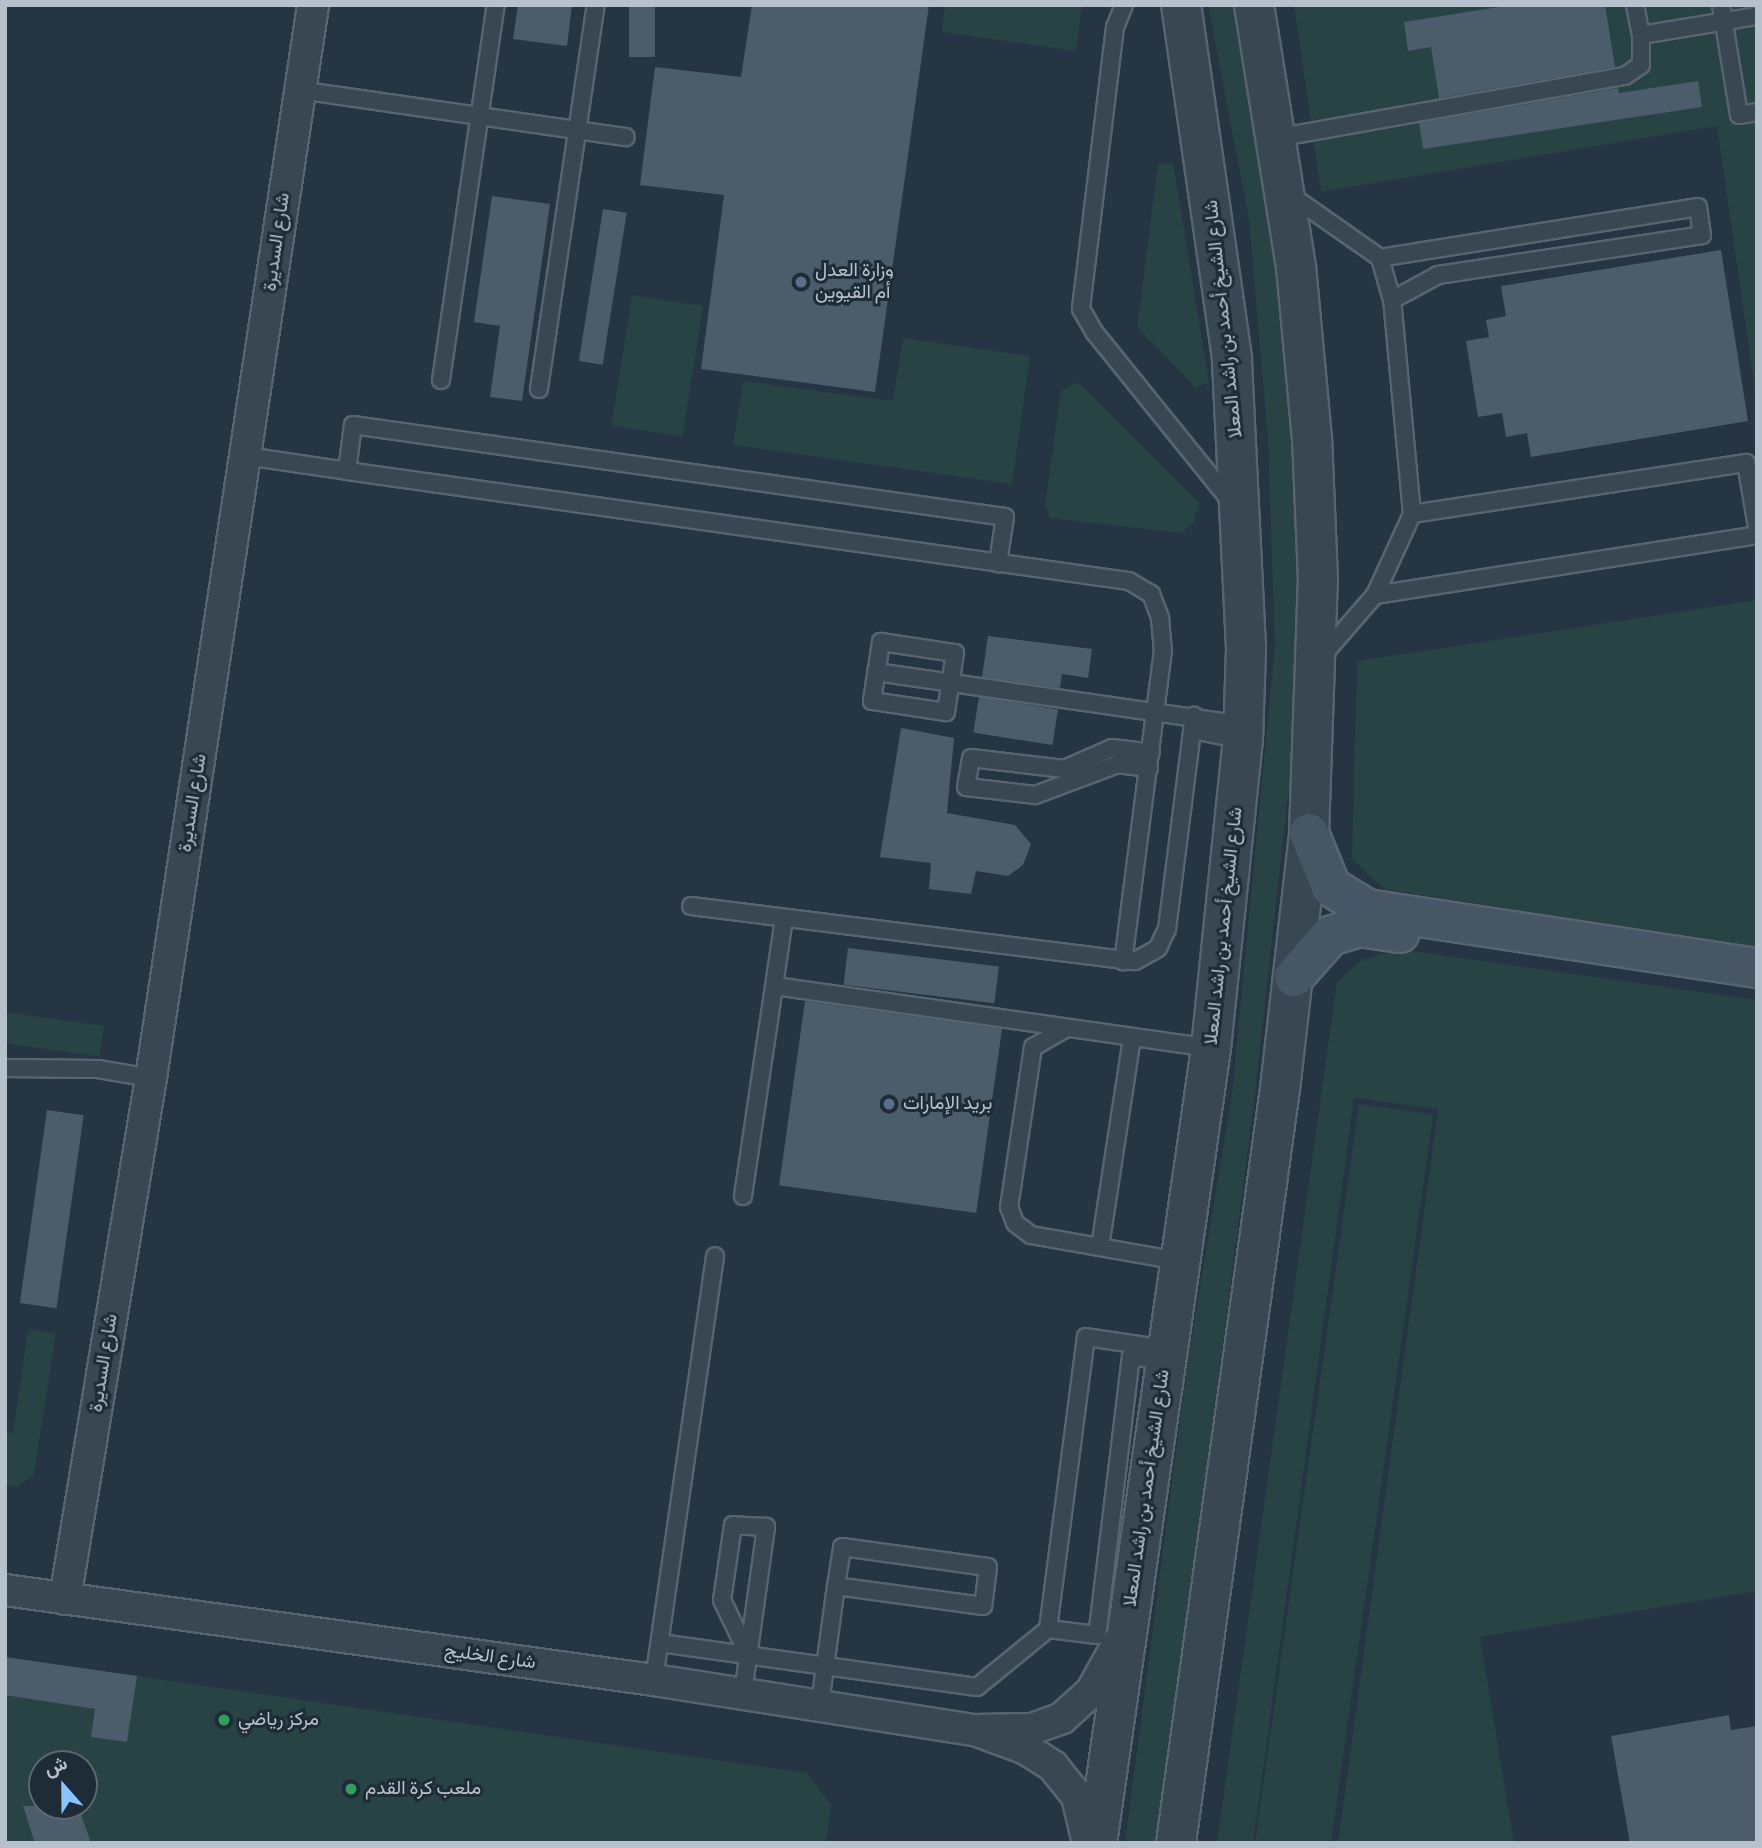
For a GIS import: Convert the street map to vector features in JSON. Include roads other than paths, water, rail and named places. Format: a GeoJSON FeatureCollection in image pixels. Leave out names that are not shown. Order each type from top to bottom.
{"type":"FeatureCollection","features":[{"type":"Feature","properties":{"kind":"main road"},"geometry":{"type":"LineString","coordinates":[[1308,833],[1331,887],[1367,909],[1757,968]]}},
{"type":"Feature","properties":{"kind":"main road"},"geometry":{"type":"LineString","coordinates":[[1294,977],[1330,936],[1359,927],[1757,982]]}},
{"type":"Feature","properties":{"kind":"street","name":"شارع السديرة"},"geometry":{"type":"LineString","coordinates":[[65,1599],[151,1078],[313,5]]}},
{"type":"Feature","properties":{"kind":"street","name":"شارع الشيخ أحمد بن راشد المعلا"},"geometry":{"type":"LineString","coordinates":[[1097,1843],[1211,1048],[1244,732],[1246,648],[1232,358],[1181,5]]}},
{"type":"Feature","properties":{"kind":"street"},"geometry":{"type":"LineString","coordinates":[[1176,1843],[1294,977],[1308,833],[1316,664],[1312,439],[1284,191],[1254,5]]}},
{"type":"Feature","properties":{"kind":"street","name":"شارع الخليج"},"geometry":{"type":"LineString","coordinates":[[5,1590],[654,1680],[975,1730],[1032,1729],[1062,1718],[1091,1692],[1128,1625]]}},
{"type":"Feature","properties":{"kind":"street","name":"شارع الخليج"},"geometry":{"type":"LineString","coordinates":[[975,1730],[1026,1749],[1053,1766],[1077,1796],[1088,1843]]}},
{"type":"Feature","properties":{"kind":"lane"},"geometry":{"type":"LineString","coordinates":[[441,380],[496,5]]}},
{"type":"Feature","properties":{"kind":"lane"},"geometry":{"type":"LineString","coordinates":[[539,389],[596,5]]}},
{"type":"Feature","properties":{"kind":"lane"},"geometry":{"type":"LineString","coordinates":[[1124,5],[1115,27],[1081,309],[1095,333],[1239,513]]}},
{"type":"Feature","properties":{"kind":"lane"},"geometry":{"type":"LineString","coordinates":[[1276,138],[1625,76],[1641,65],[1641,35],[1635,5]]}},
{"type":"Feature","properties":{"kind":"lane"},"geometry":{"type":"LineString","coordinates":[[1721,5],[1740,115],[1757,112]]}},
{"type":"Feature","properties":{"kind":"lane"},"geometry":{"type":"LineString","coordinates":[[1641,35],[1757,16]]}},
{"type":"Feature","properties":{"kind":"lane"},"geometry":{"type":"LineString","coordinates":[[299,90],[626,137]]}},
{"type":"Feature","properties":{"kind":"lane"},"geometry":{"type":"LineString","coordinates":[[1284,191],[1380,258],[1392,300],[1412,514],[1375,595],[1316,664]]}},
{"type":"Feature","properties":{"kind":"lane"},"geometry":{"type":"LineString","coordinates":[[1380,258],[1698,207],[1702,235],[1438,275],[1392,300]]}},
{"type":"Feature","properties":{"kind":"lane"},"geometry":{"type":"LineString","coordinates":[[347,471],[353,425],[1005,517],[998,564]]}},
{"type":"Feature","properties":{"kind":"lane"},"geometry":{"type":"LineString","coordinates":[[246,456],[1129,581],[1151,594],[1160,618],[1163,650],[1124,961]]}},
{"type":"Feature","properties":{"kind":"lane"},"geometry":{"type":"LineString","coordinates":[[1412,514],[1746,463],[1757,527]]}},
{"type":"Feature","properties":{"kind":"lane"},"geometry":{"type":"LineString","coordinates":[[1375,595],[1757,535]]}},
{"type":"Feature","properties":{"kind":"lane"},"geometry":{"type":"LineString","coordinates":[[881,642],[955,653],[951,682],[946,712],[872,701],[881,642]]}},
{"type":"Feature","properties":{"kind":"lane"},"geometry":{"type":"LineString","coordinates":[[877,672],[1157,711],[1193,723],[1244,732]]}},
{"type":"Feature","properties":{"kind":"lane"},"geometry":{"type":"LineString","coordinates":[[691,906],[1124,961],[1148,956],[1164,940],[1193,723]]}},
{"type":"Feature","properties":{"kind":"lane"},"geometry":{"type":"LineString","coordinates":[[1111,748],[1150,760],[1118,764],[1035,795],[967,787],[971,758],[1064,769],[1111,748]]}},
{"type":"Feature","properties":{"kind":"lane"},"geometry":{"type":"LineString","coordinates":[[743,1196],[784,918]]}},
{"type":"Feature","properties":{"kind":"lane"},"geometry":{"type":"LineString","coordinates":[[775,986],[1132,1039],[1211,1048]]}},
{"type":"Feature","properties":{"kind":"lane"},"geometry":{"type":"LineString","coordinates":[[1065,1029],[1033,1046],[1009,1208],[1015,1223],[1031,1235],[1180,1261]]}},
{"type":"Feature","properties":{"kind":"lane"},"geometry":{"type":"LineString","coordinates":[[1100,1247],[1132,1039]]}},
{"type":"Feature","properties":{"kind":"lane"},"geometry":{"type":"LineString","coordinates":[[5,1068],[98,1069],[151,1078]]}},
{"type":"Feature","properties":{"kind":"lane"},"geometry":{"type":"LineString","coordinates":[[654,1680],[715,1256]]}},
{"type":"Feature","properties":{"kind":"lane"},"geometry":{"type":"LineString","coordinates":[[660,1643],[977,1687],[1048,1629],[1086,1337],[1166,1355]]}},
{"type":"Feature","properties":{"kind":"lane"},"geometry":{"type":"LineString","coordinates":[[1048,1629],[1097,1635],[1130,1356],[1166,1355]]}},
{"type":"Feature","properties":{"kind":"lane"},"geometry":{"type":"LineString","coordinates":[[743,1693],[749,1656],[766,1527],[733,1525],[722,1600],[749,1656]]}},
{"type":"Feature","properties":{"kind":"lane"},"geometry":{"type":"LineString","coordinates":[[820,1704],[836,1586],[842,1547],[988,1567],[983,1606],[836,1586]]}},
{"type":"Feature","properties":{"kind":"place","name":"وزارة العدل أم القيوين"},"geometry":{"type":"Point","coordinates":[801,282]}},
{"type":"Feature","properties":{"kind":"place","name":"بريد الإمارات"},"geometry":{"type":"Point","coordinates":[889,1104]}},
{"type":"Feature","properties":{"kind":"place","name":"مركز رياضي"},"geometry":{"type":"Point","coordinates":[224,1720]}},
{"type":"Feature","properties":{"kind":"place","name":"ملعب كرة القدم"},"geometry":{"type":"Point","coordinates":[351,1789]}}]}
